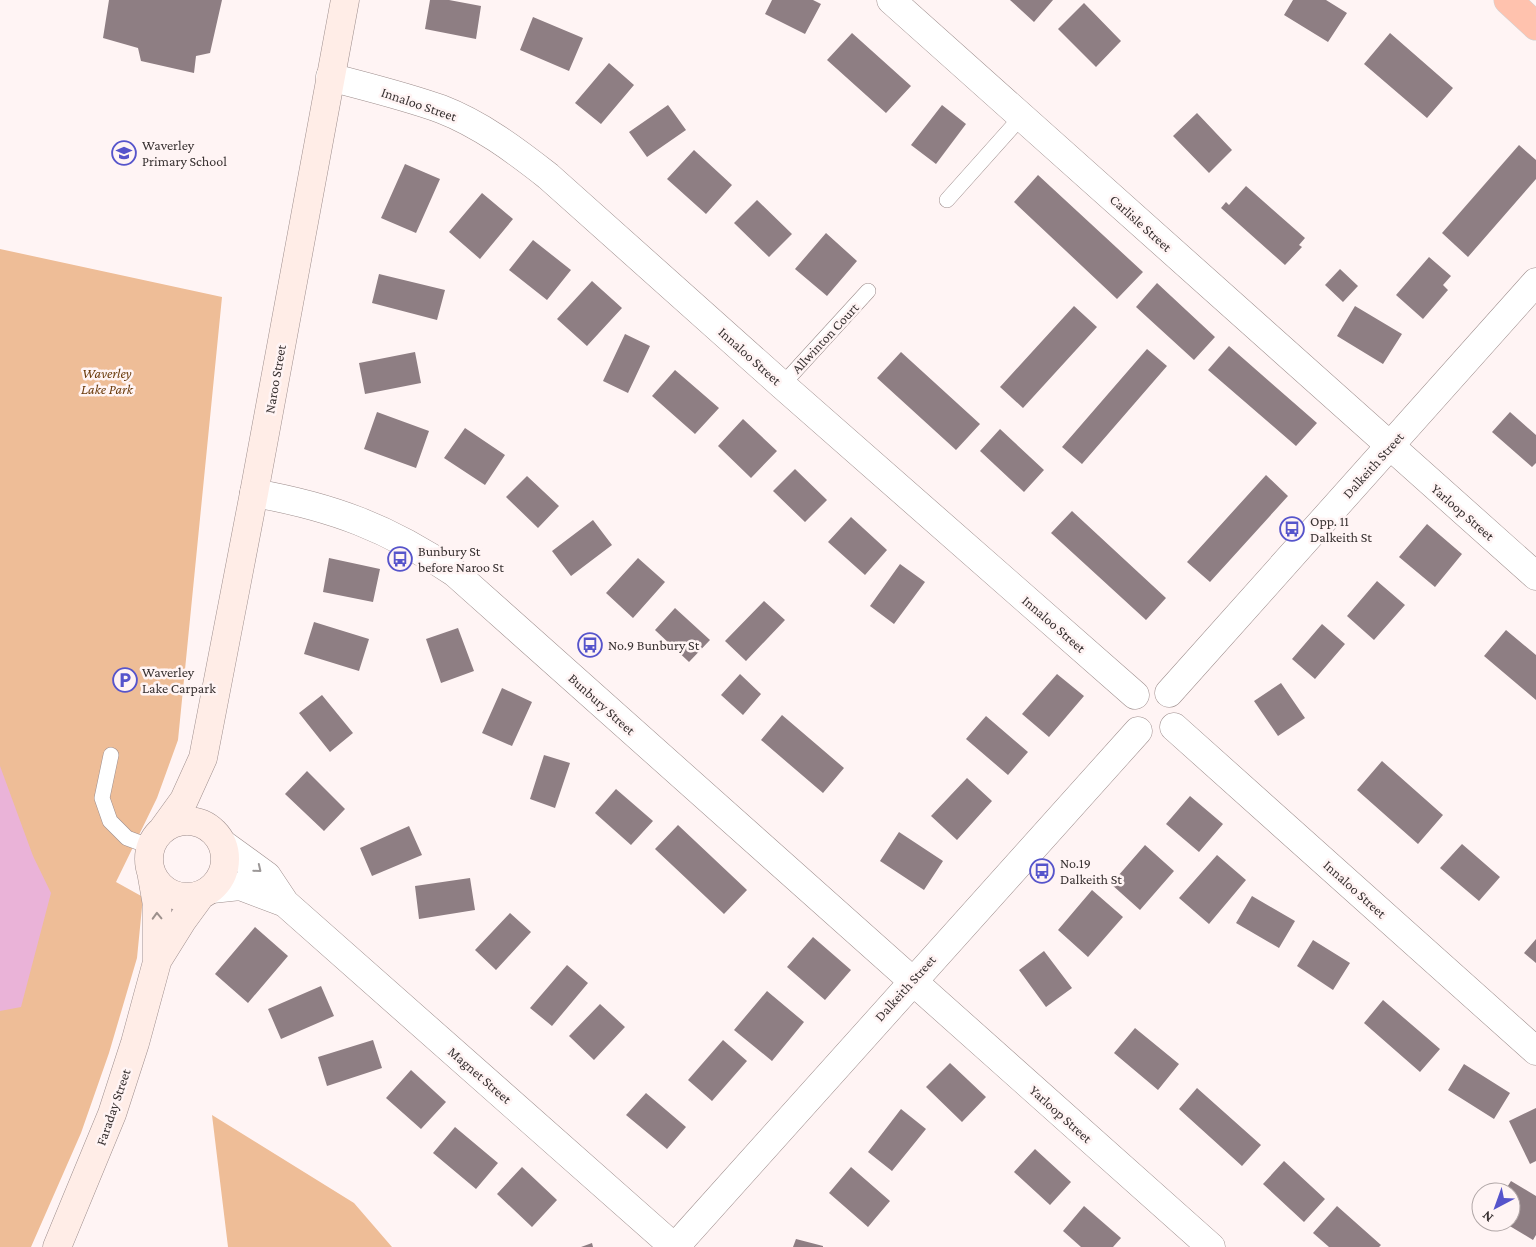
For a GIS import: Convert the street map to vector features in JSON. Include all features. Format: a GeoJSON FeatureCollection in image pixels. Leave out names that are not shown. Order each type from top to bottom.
{"type":"FeatureCollection","features":[{"type":"Feature","properties":{"kind":"highway"},"geometry":{"type":"LineString","coordinates":[[1508,0],[1536,26]]}},
{"type":"Feature","properties":{"kind":"street","name":"Naroo Street"},"geometry":{"type":"LineString","coordinates":[[155,849],[184,800],[203,758],[345,0]]}},
{"type":"Feature","properties":{"kind":"street","name":"Carlisle Street"},"geometry":{"type":"LineString","coordinates":[[891,0],[1389,447]]}},
{"type":"Feature","properties":{"kind":"street","name":"Innaloo Street"},"geometry":{"type":"LineString","coordinates":[[330,77],[442,109],[476,126],[510,147],[548,176],[782,385],[1135,695]]}},
{"type":"Feature","properties":{"kind":"street","name":"Dalkeith Street"},"geometry":{"type":"LineString","coordinates":[[1169,693],[1536,282]]}},
{"type":"Feature","properties":{"kind":"street","name":"Yarloop Street"},"geometry":{"type":"LineString","coordinates":[[1389,447],[1536,576]]}},
{"type":"Feature","properties":{"kind":"street","name":"Bunbury Street"},"geometry":{"type":"LineString","coordinates":[[254,493],[293,500],[351,516],[390,533],[424,552],[455,573],[912,980]]}},
{"type":"Feature","properties":{"kind":"street"},"geometry":{"type":"LineString","coordinates":[[1150,687],[1158,687],[1169,693],[1177,703],[1179,711],[1174,727],[1160,736],[1144,736],[1138,732],[1129,718],[1129,710],[1135,695],[1150,687]]}},
{"type":"Feature","properties":{"kind":"street","name":"Innaloo Street"},"geometry":{"type":"LineString","coordinates":[[1174,727],[1536,1051]]}},
{"type":"Feature","properties":{"kind":"street","name":"Dalkeith Street"},"geometry":{"type":"LineString","coordinates":[[674,1247],[912,980],[1138,732]]}},
{"type":"Feature","properties":{"kind":"street","name":"Naroo Street"},"geometry":{"type":"LineString","coordinates":[[203,758],[205,801],[220,839]]}},
{"type":"Feature","properties":{"kind":"street"},"geometry":{"type":"LineString","coordinates":[[195,821],[206,826],[220,839],[226,856],[225,868],[220,880],[207,892],[189,898],[166,891],[157,882],[155,849],[178,822],[195,821]]}},
{"type":"Feature","properties":{"kind":"street","name":"Magnet Street"},"geometry":{"type":"LineString","coordinates":[[220,839],[267,876],[285,902],[674,1247]]}},
{"type":"Feature","properties":{"kind":"street","name":"Faraday Street"},"geometry":{"type":"LineString","coordinates":[[57,1247],[112,1114],[135,1043],[157,962],[155,849]]}},
{"type":"Feature","properties":{"kind":"street","name":"Magnet Street"},"geometry":{"type":"LineString","coordinates":[[207,892],[240,886],[285,902]]}},
{"type":"Feature","properties":{"kind":"street","name":"Faraday Street"},"geometry":{"type":"LineString","coordinates":[[157,962],[182,921],[207,892]]}},
{"type":"Feature","properties":{"kind":"street","name":"Yarloop Street"},"geometry":{"type":"LineString","coordinates":[[912,980],[1211,1247]]}},
{"type":"Feature","properties":{"kind":"lane"},"geometry":{"type":"LineString","coordinates":[[947,200],[1022,116]]}},
{"type":"Feature","properties":{"kind":"lane","name":"Allwinton Court"},"geometry":{"type":"LineString","coordinates":[[782,385],[868,291]]}},
{"type":"Feature","properties":{"kind":"lane"},"geometry":{"type":"LineString","coordinates":[[111,754],[102,798],[110,821],[127,838],[155,849]]}},
{"type":"Feature","properties":{"kind":"green space","name":"Waverley Lake Park"},"geometry":{"type":"Polygon","coordinates":[[[0,249],[222,297],[178,740],[157,798],[116,882],[143,897],[137,958],[109,1053],[81,1133],[31,1247],[0,1247],[0,249]]]}},
{"type":"Feature","properties":{"kind":"green space"},"geometry":{"type":"Polygon","coordinates":[[[212,1115],[354,1203],[392,1247],[228,1247],[212,1115]]]}},
{"type":"Feature","properties":{"kind":"shaded area"},"geometry":{"type":"Polygon","coordinates":[[[0,766],[33,856],[51,893],[21,1007],[0,1011],[0,766]]]}},
{"type":"Feature","properties":{"kind":"building"},"geometry":{"type":"Polygon","coordinates":[[[109,0],[222,0],[210,53],[196,56],[194,73],[141,61],[138,48],[103,38],[109,0]]]}},
{"type":"Feature","properties":{"kind":"building"},"geometry":{"type":"Polygon","coordinates":[[[430,0],[449,0],[481,6],[476,39],[425,29],[430,0]]]}},
{"type":"Feature","properties":{"kind":"building"},"geometry":{"type":"Polygon","coordinates":[[[772,0],[813,0],[821,4],[805,34],[765,14],[772,0]]]}},
{"type":"Feature","properties":{"kind":"building"},"geometry":{"type":"Polygon","coordinates":[[[1010,0],[1053,0],[1034,22],[1010,0]]]}},
{"type":"Feature","properties":{"kind":"building"},"geometry":{"type":"Polygon","coordinates":[[[1293,0],[1326,0],[1347,13],[1328,42],[1284,15],[1293,0]]]}},
{"type":"Feature","properties":{"kind":"building"},"geometry":{"type":"Polygon","coordinates":[[[1084,3],[1121,41],[1096,67],[1058,29],[1084,3]]]}},
{"type":"Feature","properties":{"kind":"building"},"geometry":{"type":"Polygon","coordinates":[[[533,17],[583,38],[569,71],[520,50],[533,17]]]}},
{"type":"Feature","properties":{"kind":"building"},"geometry":{"type":"Polygon","coordinates":[[[852,33],[911,86],[886,113],[827,60],[852,33]]]}},
{"type":"Feature","properties":{"kind":"building"},"geometry":{"type":"Polygon","coordinates":[[[1390,33],[1453,88],[1427,118],[1364,64],[1390,33]]]}},
{"type":"Feature","properties":{"kind":"building"},"geometry":{"type":"Polygon","coordinates":[[[609,63],[634,85],[601,124],[575,103],[609,63]]]}},
{"type":"Feature","properties":{"kind":"building"},"geometry":{"type":"Polygon","coordinates":[[[668,105],[686,130],[647,157],[629,132],[668,105]]]}},
{"type":"Feature","properties":{"kind":"building"},"geometry":{"type":"Polygon","coordinates":[[[942,105],[966,124],[936,164],[911,145],[942,105]]]}},
{"type":"Feature","properties":{"kind":"building"},"geometry":{"type":"Polygon","coordinates":[[[1197,113],[1232,150],[1209,173],[1173,136],[1197,113]]]}},
{"type":"Feature","properties":{"kind":"building"},"geometry":{"type":"Polygon","coordinates":[[[1519,145],[1536,160],[1536,179],[1468,257],[1442,233],[1519,145]]]}},
{"type":"Feature","properties":{"kind":"building"},"geometry":{"type":"Polygon","coordinates":[[[694,150],[732,185],[706,214],[667,179],[694,150]]]}},
{"type":"Feature","properties":{"kind":"building"},"geometry":{"type":"Polygon","coordinates":[[[405,164],[440,179],[416,233],[381,218],[405,164]]]}},
{"type":"Feature","properties":{"kind":"building"},"geometry":{"type":"Polygon","coordinates":[[[1038,175],[1143,272],[1117,299],[1014,202],[1038,175]]]}},
{"type":"Feature","properties":{"kind":"building"},"geometry":{"type":"Polygon","coordinates":[[[1246,186],[1305,238],[1299,245],[1302,247],[1285,265],[1221,208],[1226,202],[1229,205],[1246,186]]]}},
{"type":"Feature","properties":{"kind":"building"},"geometry":{"type":"Polygon","coordinates":[[[482,193],[513,219],[480,259],[449,232],[482,193]]]}},
{"type":"Feature","properties":{"kind":"building"},"geometry":{"type":"Polygon","coordinates":[[[757,200],[792,234],[769,257],[734,223],[757,200]]]}},
{"type":"Feature","properties":{"kind":"building"},"geometry":{"type":"Polygon","coordinates":[[[826,233],[857,261],[827,296],[795,269],[826,233]]]}},
{"type":"Feature","properties":{"kind":"building"},"geometry":{"type":"Polygon","coordinates":[[[533,240],[571,270],[547,300],[509,270],[533,240]]]}},
{"type":"Feature","properties":{"kind":"building"},"geometry":{"type":"Polygon","coordinates":[[[1429,257],[1451,276],[1443,285],[1448,290],[1423,319],[1396,295],[1429,257]]]}},
{"type":"Feature","properties":{"kind":"building"},"geometry":{"type":"Polygon","coordinates":[[[1340,269],[1358,286],[1343,302],[1325,285],[1340,269]]]}},
{"type":"Feature","properties":{"kind":"building"},"geometry":{"type":"Polygon","coordinates":[[[379,274],[445,290],[437,320],[372,303],[379,274]]]}},
{"type":"Feature","properties":{"kind":"building"},"geometry":{"type":"Polygon","coordinates":[[[592,281],[622,308],[587,346],[557,319],[592,281]]]}},
{"type":"Feature","properties":{"kind":"building"},"geometry":{"type":"Polygon","coordinates":[[[1157,283],[1215,337],[1194,360],[1136,307],[1157,283]]]}},
{"type":"Feature","properties":{"kind":"building"},"geometry":{"type":"Polygon","coordinates":[[[1074,306],[1097,327],[1023,408],[1000,387],[1074,306]]]}},
{"type":"Feature","properties":{"kind":"building"},"geometry":{"type":"Polygon","coordinates":[[[1355,306],[1402,334],[1383,364],[1337,336],[1355,306]]]}},
{"type":"Feature","properties":{"kind":"building"},"geometry":{"type":"Polygon","coordinates":[[[625,334],[650,346],[628,393],[603,381],[625,334]]]}},
{"type":"Feature","properties":{"kind":"building"},"geometry":{"type":"Polygon","coordinates":[[[1229,346],[1317,423],[1296,446],[1208,370],[1229,346]]]}},
{"type":"Feature","properties":{"kind":"building"},"geometry":{"type":"Polygon","coordinates":[[[1147,349],[1167,366],[1082,464],[1062,447],[1147,349]]]}},
{"type":"Feature","properties":{"kind":"building"},"geometry":{"type":"Polygon","coordinates":[[[415,352],[421,383],[365,394],[359,363],[415,352]]]}},
{"type":"Feature","properties":{"kind":"building"},"geometry":{"type":"Polygon","coordinates":[[[901,352],[980,424],[956,450],[877,378],[901,352]]]}},
{"type":"Feature","properties":{"kind":"building"},"geometry":{"type":"Polygon","coordinates":[[[675,370],[719,408],[695,434],[652,396],[675,370]]]}},
{"type":"Feature","properties":{"kind":"building"},"geometry":{"type":"Polygon","coordinates":[[[377,412],[429,431],[416,468],[364,449],[377,412]]]}},
{"type":"Feature","properties":{"kind":"building"},"geometry":{"type":"Polygon","coordinates":[[[1510,412],[1536,435],[1536,463],[1532,467],[1492,432],[1510,412]]]}},
{"type":"Feature","properties":{"kind":"building"},"geometry":{"type":"Polygon","coordinates":[[[743,419],[777,451],[751,478],[718,446],[743,419]]]}},
{"type":"Feature","properties":{"kind":"building"},"geometry":{"type":"Polygon","coordinates":[[[465,428],[505,455],[485,485],[444,458],[465,428]]]}},
{"type":"Feature","properties":{"kind":"building"},"geometry":{"type":"Polygon","coordinates":[[[1000,429],[1044,470],[1024,492],[980,451],[1000,429]]]}},
{"type":"Feature","properties":{"kind":"building"},"geometry":{"type":"Polygon","coordinates":[[[795,469],[827,500],[805,522],[773,491],[795,469]]]}},
{"type":"Feature","properties":{"kind":"building"},"geometry":{"type":"Polygon","coordinates":[[[1266,475],[1288,496],[1210,582],[1187,562],[1266,475]]]}},
{"type":"Feature","properties":{"kind":"building"},"geometry":{"type":"Polygon","coordinates":[[[527,476],[559,506],[538,528],[506,497],[527,476]]]}},
{"type":"Feature","properties":{"kind":"building"},"geometry":{"type":"Polygon","coordinates":[[[1072,511],[1166,598],[1146,620],[1051,533],[1072,511]]]}},
{"type":"Feature","properties":{"kind":"building"},"geometry":{"type":"Polygon","coordinates":[[[851,517],[887,550],[865,575],[828,542],[851,517]]]}},
{"type":"Feature","properties":{"kind":"building"},"geometry":{"type":"Polygon","coordinates":[[[593,520],[612,545],[571,576],[552,551],[593,520]]]}},
{"type":"Feature","properties":{"kind":"building"},"geometry":{"type":"Polygon","coordinates":[[[1427,524],[1462,554],[1435,587],[1399,557],[1427,524]]]}},
{"type":"Feature","properties":{"kind":"building"},"geometry":{"type":"Polygon","coordinates":[[[329,558],[380,569],[373,602],[323,592],[329,558]]]}},
{"type":"Feature","properties":{"kind":"building"},"geometry":{"type":"Polygon","coordinates":[[[638,558],[665,582],[633,618],[606,593],[638,558]]]}},
{"type":"Feature","properties":{"kind":"building"},"geometry":{"type":"Polygon","coordinates":[[[900,564],[925,582],[894,624],[870,606],[900,564]]]}},
{"type":"Feature","properties":{"kind":"building"},"geometry":{"type":"Polygon","coordinates":[[[1377,581],[1405,605],[1374,640],[1347,616],[1377,581]]]}},
{"type":"Feature","properties":{"kind":"building"},"geometry":{"type":"Polygon","coordinates":[[[764,601],[785,620],[746,661],[725,641],[764,601]]]}},
{"type":"Feature","properties":{"kind":"building"},"geometry":{"type":"Polygon","coordinates":[[[675,608],[710,640],[689,662],[655,630],[675,608]]]}},
{"type":"Feature","properties":{"kind":"building"},"geometry":{"type":"Polygon","coordinates":[[[314,622],[369,639],[359,671],[304,654],[314,622]]]}},
{"type":"Feature","properties":{"kind":"building"},"geometry":{"type":"Polygon","coordinates":[[[1322,624],[1345,644],[1315,679],[1292,659],[1322,624]]]}},
{"type":"Feature","properties":{"kind":"building"},"geometry":{"type":"Polygon","coordinates":[[[458,628],[474,671],[441,683],[426,639],[458,628]]]}},
{"type":"Feature","properties":{"kind":"building"},"geometry":{"type":"Polygon","coordinates":[[[1506,630],[1536,655],[1536,700],[1484,656],[1506,630]]]}},
{"type":"Feature","properties":{"kind":"building"},"geometry":{"type":"Polygon","coordinates":[[[740,674],[761,694],[743,715],[721,695],[740,674]]]}},
{"type":"Feature","properties":{"kind":"building"},"geometry":{"type":"Polygon","coordinates":[[[1057,674],[1084,696],[1049,737],[1022,714],[1057,674]]]}},
{"type":"Feature","properties":{"kind":"building"},"geometry":{"type":"Polygon","coordinates":[[[1281,683],[1305,718],[1278,736],[1254,701],[1281,683]]]}},
{"type":"Feature","properties":{"kind":"building"},"geometry":{"type":"Polygon","coordinates":[[[502,688],[532,702],[512,746],[482,733],[502,688]]]}},
{"type":"Feature","properties":{"kind":"building"},"geometry":{"type":"Polygon","coordinates":[[[322,695],[353,733],[330,752],[299,713],[322,695]]]}},
{"type":"Feature","properties":{"kind":"building"},"geometry":{"type":"Polygon","coordinates":[[[782,715],[844,768],[823,793],[761,740],[782,715]]]}},
{"type":"Feature","properties":{"kind":"building"},"geometry":{"type":"Polygon","coordinates":[[[986,716],[1028,752],[1008,775],[966,739],[986,716]]]}},
{"type":"Feature","properties":{"kind":"building"},"geometry":{"type":"Polygon","coordinates":[[[544,755],[570,763],[555,808],[530,799],[544,755]]]}},
{"type":"Feature","properties":{"kind":"building"},"geometry":{"type":"Polygon","coordinates":[[[1382,761],[1443,815],[1418,844],[1357,790],[1382,761]]]}},
{"type":"Feature","properties":{"kind":"building"},"geometry":{"type":"Polygon","coordinates":[[[307,771],[345,809],[324,831],[285,794],[307,771]]]}},
{"type":"Feature","properties":{"kind":"building"},"geometry":{"type":"Polygon","coordinates":[[[967,778],[992,801],[957,840],[931,816],[967,778]]]}},
{"type":"Feature","properties":{"kind":"building"},"geometry":{"type":"Polygon","coordinates":[[[616,789],[653,821],[631,845],[595,813],[616,789]]]}},
{"type":"Feature","properties":{"kind":"building"},"geometry":{"type":"Polygon","coordinates":[[[1190,796],[1223,824],[1199,852],[1166,824],[1190,796]]]}},
{"type":"Feature","properties":{"kind":"building"},"geometry":{"type":"Polygon","coordinates":[[[678,825],[747,890],[724,914],[655,849],[678,825]]]}},
{"type":"Feature","properties":{"kind":"building"},"geometry":{"type":"Polygon","coordinates":[[[409,826],[422,855],[372,876],[360,848],[409,826]]]}},
{"type":"Feature","properties":{"kind":"building"},"geometry":{"type":"Polygon","coordinates":[[[899,832],[943,861],[924,890],[880,861],[899,832]]]}},
{"type":"Feature","properties":{"kind":"building"},"geometry":{"type":"Polygon","coordinates":[[[1462,844],[1500,877],[1479,901],[1440,868],[1462,844]]]}},
{"type":"Feature","properties":{"kind":"building"},"geometry":{"type":"Polygon","coordinates":[[[1145,845],[1174,871],[1140,910],[1111,884],[1145,845]]]}},
{"type":"Feature","properties":{"kind":"building"},"geometry":{"type":"Polygon","coordinates":[[[1217,855],[1246,880],[1209,924],[1179,898],[1217,855]]]}},
{"type":"Feature","properties":{"kind":"building"},"geometry":{"type":"Polygon","coordinates":[[[470,878],[475,910],[419,919],[415,886],[470,878]]]}},
{"type":"Feature","properties":{"kind":"building"},"geometry":{"type":"Polygon","coordinates":[[[1092,890],[1123,917],[1088,957],[1058,930],[1092,890]]]}},
{"type":"Feature","properties":{"kind":"building"},"geometry":{"type":"Polygon","coordinates":[[[1252,896],[1295,921],[1279,948],[1236,923],[1252,896]]]}},
{"type":"Feature","properties":{"kind":"building"},"geometry":{"type":"Polygon","coordinates":[[[510,913],[531,932],[496,970],[475,950],[510,913]]]}},
{"type":"Feature","properties":{"kind":"building"},"geometry":{"type":"Polygon","coordinates":[[[255,927],[288,956],[248,1003],[215,974],[255,927]]]}},
{"type":"Feature","properties":{"kind":"building"},"geometry":{"type":"Polygon","coordinates":[[[813,937],[851,970],[825,1000],[787,967],[813,937]]]}},
{"type":"Feature","properties":{"kind":"building"},"geometry":{"type":"Polygon","coordinates":[[[1536,939],[1536,963],[1524,953],[1536,939]]]}},
{"type":"Feature","properties":{"kind":"building"},"geometry":{"type":"Polygon","coordinates":[[[1313,940],[1350,963],[1333,990],[1297,966],[1313,940]]]}},
{"type":"Feature","properties":{"kind":"building"},"geometry":{"type":"Polygon","coordinates":[[[1044,951],[1072,988],[1046,1007],[1019,970],[1044,951]]]}},
{"type":"Feature","properties":{"kind":"building"},"geometry":{"type":"Polygon","coordinates":[[[567,965],[588,983],[552,1026],[530,1008],[567,965]]]}},
{"type":"Feature","properties":{"kind":"building"},"geometry":{"type":"Polygon","coordinates":[[[321,986],[334,1016],[281,1039],[268,1009],[321,986]]]}},
{"type":"Feature","properties":{"kind":"building"},"geometry":{"type":"Polygon","coordinates":[[[767,991],[804,1022],[772,1061],[734,1030],[767,991]]]}},
{"type":"Feature","properties":{"kind":"building"},"geometry":{"type":"Polygon","coordinates":[[[1383,1000],[1440,1049],[1420,1072],[1364,1023],[1383,1000]]]}},
{"type":"Feature","properties":{"kind":"building"},"geometry":{"type":"Polygon","coordinates":[[[600,1004],[625,1027],[594,1060],[569,1036],[600,1004]]]}},
{"type":"Feature","properties":{"kind":"building"},"geometry":{"type":"Polygon","coordinates":[[[1135,1028],[1179,1064],[1158,1090],[1114,1053],[1135,1028]]]}},
{"type":"Feature","properties":{"kind":"building"},"geometry":{"type":"Polygon","coordinates":[[[373,1040],[382,1068],[327,1086],[318,1057],[373,1040]]]}},
{"type":"Feature","properties":{"kind":"building"},"geometry":{"type":"Polygon","coordinates":[[[723,1040],[747,1061],[712,1101],[688,1080],[723,1040]]]}},
{"type":"Feature","properties":{"kind":"building"},"geometry":{"type":"Polygon","coordinates":[[[950,1063],[986,1097],[962,1122],[926,1087],[950,1063]]]}},
{"type":"Feature","properties":{"kind":"building"},"geometry":{"type":"Polygon","coordinates":[[[1464,1064],[1510,1093],[1494,1119],[1448,1090],[1464,1064]]]}},
{"type":"Feature","properties":{"kind":"building"},"geometry":{"type":"Polygon","coordinates":[[[411,1070],[446,1102],[421,1129],[386,1098],[411,1070]]]}},
{"type":"Feature","properties":{"kind":"building"},"geometry":{"type":"Polygon","coordinates":[[[1197,1088],[1261,1145],[1242,1166],[1179,1109],[1197,1088]]]}},
{"type":"Feature","properties":{"kind":"building"},"geometry":{"type":"Polygon","coordinates":[[[646,1093],[686,1127],[667,1149],[626,1115],[646,1093]]]}},
{"type":"Feature","properties":{"kind":"building"},"geometry":{"type":"Polygon","coordinates":[[[1536,1108],[1536,1161],[1530,1164],[1509,1121],[1536,1108]]]}},
{"type":"Feature","properties":{"kind":"building"},"geometry":{"type":"Polygon","coordinates":[[[901,1109],[926,1129],[892,1171],[868,1152],[901,1109]]]}},
{"type":"Feature","properties":{"kind":"building"},"geometry":{"type":"Polygon","coordinates":[[[455,1127],[498,1163],[476,1189],[433,1153],[455,1127]]]}},
{"type":"Feature","properties":{"kind":"building"},"geometry":{"type":"Polygon","coordinates":[[[1035,1149],[1071,1182],[1050,1205],[1014,1172],[1035,1149]]]}},
{"type":"Feature","properties":{"kind":"building"},"geometry":{"type":"Polygon","coordinates":[[[1284,1161],[1325,1199],[1304,1222],[1263,1184],[1284,1161]]]}},
{"type":"Feature","properties":{"kind":"building"},"geometry":{"type":"Polygon","coordinates":[[[522,1167],[557,1200],[532,1227],[497,1194],[522,1167]]]}},
{"type":"Feature","properties":{"kind":"building"},"geometry":{"type":"Polygon","coordinates":[[[851,1167],[890,1201],[868,1227],[829,1193],[851,1167]]]}},
{"type":"Feature","properties":{"kind":"building"},"geometry":{"type":"Polygon","coordinates":[[[1521,1187],[1536,1196],[1536,1235],[1533,1240],[1520,1232],[1521,1187]]]}},
{"type":"Feature","properties":{"kind":"building"},"geometry":{"type":"Polygon","coordinates":[[[1084,1206],[1121,1238],[1113,1247],[1081,1247],[1063,1231],[1084,1206]]]}},
{"type":"Feature","properties":{"kind":"building"},"geometry":{"type":"Polygon","coordinates":[[[1337,1206],[1381,1245],[1379,1247],[1329,1247],[1313,1233],[1337,1206]]]}},
{"type":"Feature","properties":{"kind":"building"},"geometry":{"type":"Polygon","coordinates":[[[796,1239],[823,1246],[823,1247],[793,1247],[796,1239]]]}},
{"type":"Feature","properties":{"kind":"building"},"geometry":{"type":"Polygon","coordinates":[[[592,1243],[593,1247],[581,1247],[592,1243]]]}},
{"type":"Feature","properties":{"kind":"place","name":"Waverley Primary School"},"geometry":{"type":"Point","coordinates":[124,153]}},
{"type":"Feature","properties":{"kind":"place","name":"Opp. 11 Dalkeith St"},"geometry":{"type":"Point","coordinates":[1292,529]}},
{"type":"Feature","properties":{"kind":"place","name":"Bunbury St before Naroo St"},"geometry":{"type":"Point","coordinates":[400,559]}},
{"type":"Feature","properties":{"kind":"place","name":"No.9 Bunbury St"},"geometry":{"type":"Point","coordinates":[590,645]}},
{"type":"Feature","properties":{"kind":"place","name":"Waverley Lake Carpark"},"geometry":{"type":"Point","coordinates":[125,680]}},
{"type":"Feature","properties":{"kind":"place","name":"No.19 Dalkeith St"},"geometry":{"type":"Point","coordinates":[1042,871]}}]}
